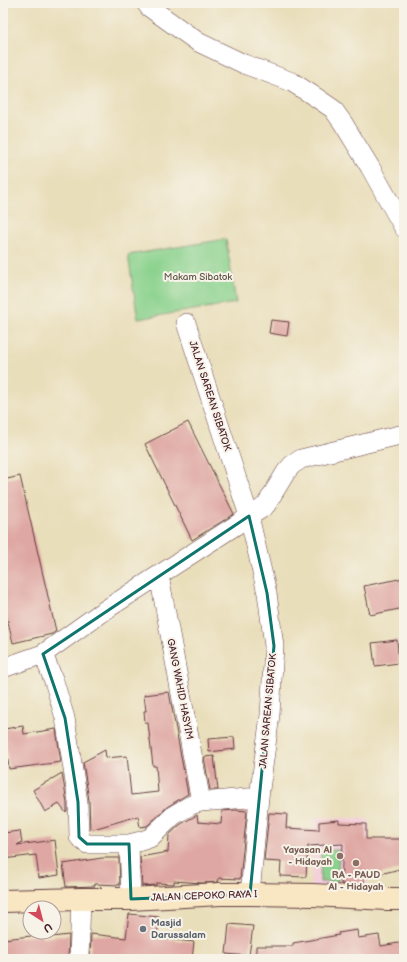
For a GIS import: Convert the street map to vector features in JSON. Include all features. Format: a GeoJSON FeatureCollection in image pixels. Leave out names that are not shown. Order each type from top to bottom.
{"type":"FeatureCollection","features":[{"type":"Feature","properties":{"kind":"main road","name":"JALAN CEPOKO RAYA I"},"geometry":{"type":"LineString","coordinates":[[3,901],[131,899],[220,894],[313,895],[404,899]]}},
{"type":"Feature","properties":{"kind":"street"},"geometry":{"type":"LineString","coordinates":[[146,3],[149,7],[198,42],[244,64],[292,82],[333,109],[370,167],[404,228]]}},
{"type":"Feature","properties":{"kind":"street","name":"JALAN SAREAN SIBATOK"},"geometry":{"type":"LineString","coordinates":[[186,323],[249,516],[267,593],[274,646],[270,715],[259,797],[250,894]]}},
{"type":"Feature","properties":{"kind":"street"},"geometry":{"type":"LineString","coordinates":[[3,668],[43,654],[99,614],[266,505],[292,464],[302,459],[404,434]]}},
{"type":"Feature","properties":{"kind":"street","name":"GANG WAHID HASYIM"},"geometry":{"type":"LineString","coordinates":[[159,575],[201,802]]}},
{"type":"Feature","properties":{"kind":"street"},"geometry":{"type":"LineString","coordinates":[[43,654],[54,681],[65,718],[78,802],[79,837],[87,844],[129,844],[141,841],[150,838],[174,815],[191,805],[201,802],[259,797]]}},
{"type":"Feature","properties":{"kind":"street"},"geometry":{"type":"LineString","coordinates":[[129,844],[131,899]]}},
{"type":"Feature","properties":{"kind":"street"},"geometry":{"type":"LineString","coordinates":[[79,959],[81,899]]}},
{"type":"Feature","properties":{"kind":"highlighted area"},"geometry":{"type":"Polygon","coordinates":[[[249,516],[267,593],[274,646],[250,894],[131,899],[129,844],[87,844],[79,837],[78,802],[65,718],[43,654],[249,516]]]}},
{"type":"Feature","properties":{"kind":"shaded area","name":"Yayasan Al - Hidayah"},"geometry":{"type":"Polygon","coordinates":[[[315,817],[369,819],[367,893],[310,893],[315,817]]]}},
{"type":"Feature","properties":{"kind":"green space","name":"Makam Sibatok"},"geometry":{"type":"Polygon","coordinates":[[[226,239],[236,303],[138,319],[128,255],[226,239]]]}},
{"type":"Feature","properties":{"kind":"green space"},"geometry":{"type":"Polygon","coordinates":[[[321,850],[339,850],[338,882],[320,882],[321,850]]]}},
{"type":"Feature","properties":{"kind":"building"},"geometry":{"type":"Polygon","coordinates":[[[271,320],[289,322],[287,336],[269,333],[271,320]]]}},
{"type":"Feature","properties":{"kind":"building"},"geometry":{"type":"Polygon","coordinates":[[[188,422],[234,514],[192,540],[145,444],[188,422]]]}},
{"type":"Feature","properties":{"kind":"building"},"geometry":{"type":"Polygon","coordinates":[[[20,476],[56,631],[52,634],[13,643],[3,601],[3,480],[20,476]]]}},
{"type":"Feature","properties":{"kind":"building"},"geometry":{"type":"Polygon","coordinates":[[[404,578],[404,608],[370,615],[364,586],[404,578]]]}},
{"type":"Feature","properties":{"kind":"building"},"geometry":{"type":"Polygon","coordinates":[[[397,640],[399,663],[375,666],[372,643],[397,640]]]}},
{"type":"Feature","properties":{"kind":"building"},"geometry":{"type":"Polygon","coordinates":[[[169,692],[188,794],[167,807],[147,826],[140,827],[138,816],[90,830],[89,800],[83,762],[105,750],[106,758],[127,756],[131,795],[158,792],[156,766],[153,766],[148,723],[145,723],[144,711],[146,711],[144,695],[169,692]]]}},
{"type":"Feature","properties":{"kind":"building"},"geometry":{"type":"Polygon","coordinates":[[[23,726],[24,734],[56,729],[61,762],[9,769],[4,729],[23,726]]]}},
{"type":"Feature","properties":{"kind":"building"},"geometry":{"type":"Polygon","coordinates":[[[234,737],[235,749],[209,752],[208,739],[234,737]]]}},
{"type":"Feature","properties":{"kind":"building"},"geometry":{"type":"Polygon","coordinates":[[[214,756],[218,790],[210,790],[204,757],[214,756]]]}},
{"type":"Feature","properties":{"kind":"building"},"geometry":{"type":"Polygon","coordinates":[[[62,773],[67,811],[66,813],[59,804],[45,812],[33,790],[62,773]]]}},
{"type":"Feature","properties":{"kind":"building"},"geometry":{"type":"Polygon","coordinates":[[[222,811],[247,811],[240,879],[219,878],[218,882],[202,883],[174,881],[174,884],[156,883],[156,885],[142,886],[140,857],[168,852],[169,835],[181,824],[197,815],[198,822],[221,824],[222,811]]]}},
{"type":"Feature","properties":{"kind":"building"},"geometry":{"type":"Polygon","coordinates":[[[269,813],[287,814],[286,828],[319,830],[319,822],[339,820],[339,823],[366,824],[366,839],[404,839],[404,868],[364,878],[364,885],[341,884],[343,844],[308,846],[306,877],[280,876],[281,862],[264,861],[269,813]]]}},
{"type":"Feature","properties":{"kind":"building"},"geometry":{"type":"Polygon","coordinates":[[[20,831],[22,842],[17,845],[55,840],[59,875],[39,878],[36,855],[3,859],[3,833],[20,831]]]}},
{"type":"Feature","properties":{"kind":"building"},"geometry":{"type":"Polygon","coordinates":[[[102,858],[119,858],[120,885],[95,884],[95,886],[66,887],[63,864],[102,858]]]}},
{"type":"Feature","properties":{"kind":"building"},"geometry":{"type":"Polygon","coordinates":[[[129,914],[159,917],[157,938],[194,942],[192,959],[168,957],[167,959],[90,959],[91,934],[126,938],[129,914]]]}},
{"type":"Feature","properties":{"kind":"building"},"geometry":{"type":"Polygon","coordinates":[[[229,924],[253,926],[249,956],[226,954],[229,924]]]}},
{"type":"Feature","properties":{"kind":"building"},"geometry":{"type":"Polygon","coordinates":[[[357,930],[358,938],[379,935],[381,946],[404,942],[404,959],[256,959],[256,946],[293,946],[293,943],[339,935],[338,933],[357,930]]]}},
{"type":"Feature","properties":{"kind":"building"},"geometry":{"type":"Polygon","coordinates":[[[69,935],[68,959],[3,959],[3,939],[22,937],[22,940],[62,940],[62,936],[69,935]]]}},
{"type":"Feature","properties":{"kind":"place","name":"Yayasan Al - Hidayah"},"geometry":{"type":"Point","coordinates":[340,856]}},
{"type":"Feature","properties":{"kind":"place","name":"RA - PAUD Al - Hidayah"},"geometry":{"type":"Point","coordinates":[356,863]}},
{"type":"Feature","properties":{"kind":"place","name":"Masjid Darussalam"},"geometry":{"type":"Point","coordinates":[143,929]}}]}
